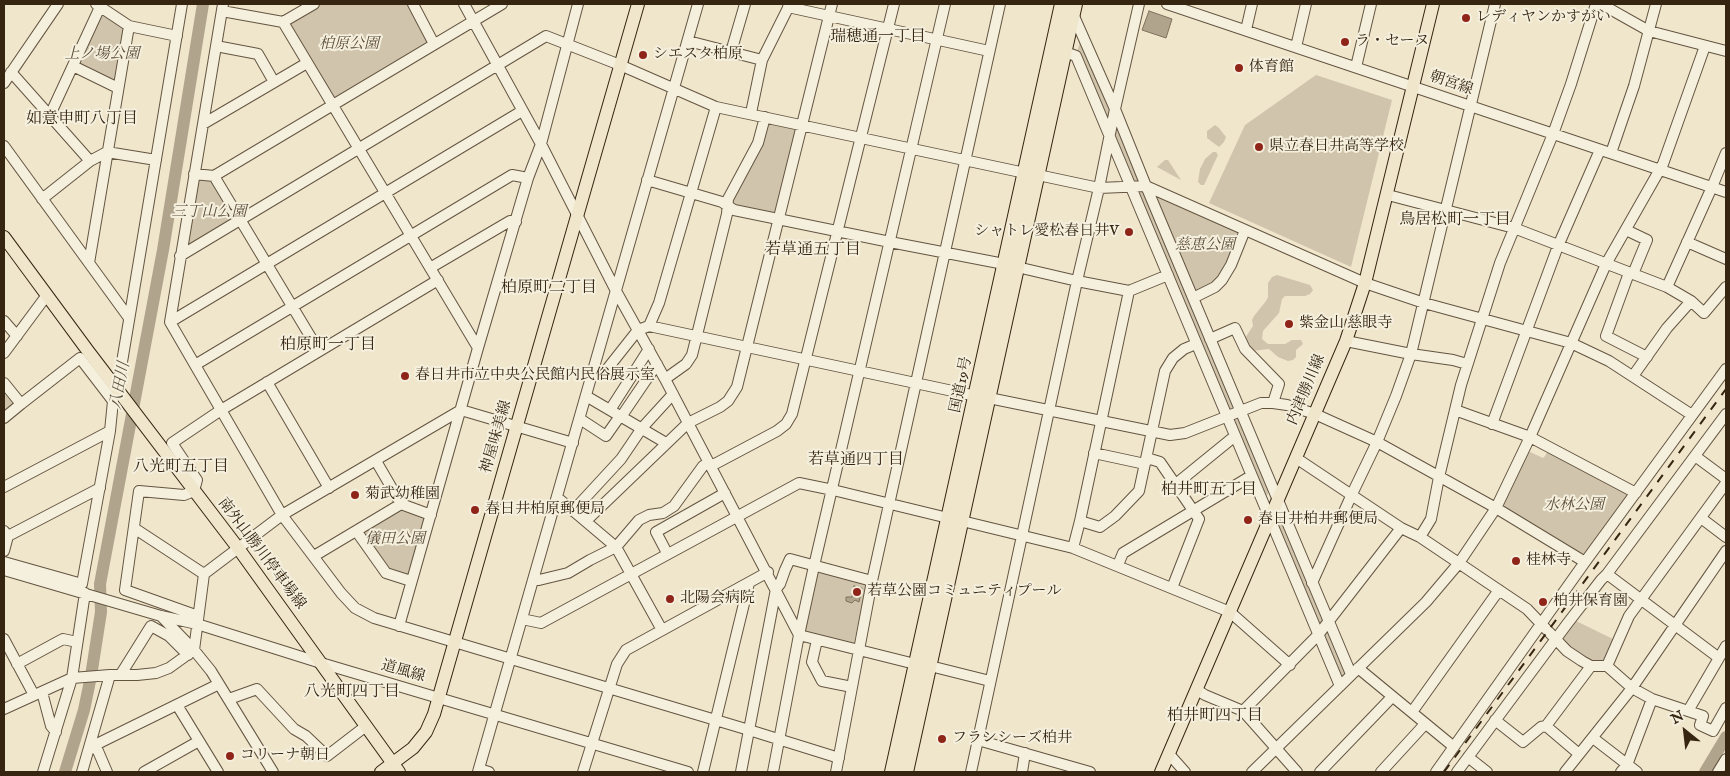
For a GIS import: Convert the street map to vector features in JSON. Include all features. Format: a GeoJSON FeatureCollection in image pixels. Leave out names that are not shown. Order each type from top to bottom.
{"type":"FeatureCollection","features":[{"type":"Feature","properties":{"kind":"highway","name":"国道19号"},"geometry":{"type":"LineString","coordinates":[[1031,174],[1065,52],[1065,8]]}},
{"type":"Feature","properties":{"kind":"highway","name":"国道19号"},"geometry":{"type":"LineString","coordinates":[[906,772],[930,666],[955,520],[1031,174],[1065,8]]}},
{"type":"Feature","properties":{"kind":"highway","name":"国道19号"},"geometry":{"type":"LineString","coordinates":[[892,772],[915,664],[955,520]]}},
{"type":"Feature","properties":{"kind":"main road","name":"神屋味美線"},"geometry":{"type":"LineString","coordinates":[[380,772],[396,768],[426,732],[434,714],[638,4]]}},
{"type":"Feature","properties":{"kind":"main road","name":"内津勝川線"},"geometry":{"type":"LineString","coordinates":[[1161,772],[1346,341],[1365,283],[1388,195],[1433,4]]}},
{"type":"Feature","properties":{"kind":"main road","name":"南外山勝川停車場線"},"geometry":{"type":"LineString","coordinates":[[4,237],[238,548],[396,768]]}},
{"type":"Feature","properties":{"kind":"street"},"geometry":{"type":"LineString","coordinates":[[4,84],[58,4]]}},
{"type":"Feature","properties":{"kind":"street"},"geometry":{"type":"LineString","coordinates":[[114,384],[120,374],[182,4]]}},
{"type":"Feature","properties":{"kind":"street"},"geometry":{"type":"LineString","coordinates":[[314,4],[283,22],[223,8],[170,322],[282,515],[355,608],[374,618],[839,758]]}},
{"type":"Feature","properties":{"kind":"street"},"geometry":{"type":"LineString","coordinates":[[413,4],[434,44]]}},
{"type":"Feature","properties":{"kind":"street"},"geometry":{"type":"LineString","coordinates":[[464,4],[768,572],[799,634],[915,664]]}},
{"type":"Feature","properties":{"kind":"street"},"geometry":{"type":"LineString","coordinates":[[194,174],[214,176],[502,4]]}},
{"type":"Feature","properties":{"kind":"street"},"geometry":{"type":"LineString","coordinates":[[399,626],[478,348],[528,178],[540,144],[578,4]]}},
{"type":"Feature","properties":{"kind":"street"},"geometry":{"type":"LineString","coordinates":[[482,771],[494,714],[558,498],[698,4]]}},
{"type":"Feature","properties":{"kind":"street"},"geometry":{"type":"LineString","coordinates":[[732,52],[745,4]]}},
{"type":"Feature","properties":{"kind":"street"},"geometry":{"type":"LineString","coordinates":[[586,521],[688,422],[720,407],[728,401],[737,387],[832,4]]}},
{"type":"Feature","properties":{"kind":"street"},"geometry":{"type":"LineString","coordinates":[[533,580],[568,573],[616,547],[640,520],[649,515],[663,513],[674,506],[681,499],[703,466],[777,431],[786,424],[792,414],[894,4]]}},
{"type":"Feature","properties":{"kind":"street"},"geometry":{"type":"LineString","coordinates":[[773,772],[814,566],[945,4]]}},
{"type":"Feature","properties":{"kind":"street"},"geometry":{"type":"LineString","coordinates":[[836,772],[872,581],[1000,4]]}},
{"type":"Feature","properties":{"kind":"street"},"geometry":{"type":"LineString","coordinates":[[971,772],[1139,4]]}},
{"type":"Feature","properties":{"kind":"street","name":"朝宮線"},"geometry":{"type":"LineString","coordinates":[[1167,4],[1187,7],[1246,30],[1726,192]]}},
{"type":"Feature","properties":{"kind":"street"},"geometry":{"type":"LineString","coordinates":[[1246,30],[1252,4]]}},
{"type":"Feature","properties":{"kind":"street"},"geometry":{"type":"LineString","coordinates":[[1296,47],[1306,4]]}},
{"type":"Feature","properties":{"kind":"street"},"geometry":{"type":"LineString","coordinates":[[1356,67],[1371,4]]}},
{"type":"Feature","properties":{"kind":"street"},"geometry":{"type":"LineString","coordinates":[[1312,583],[1377,442],[1411,354],[1495,4]]}},
{"type":"Feature","properties":{"kind":"street"},"geometry":{"type":"LineString","coordinates":[[1420,537],[1431,519],[1454,410],[1500,263],[1553,134],[1596,4]]}},
{"type":"Feature","properties":{"kind":"street"},"geometry":{"type":"LineString","coordinates":[[1602,4],[1649,31],[1726,51]]}},
{"type":"Feature","properties":{"kind":"street"},"geometry":{"type":"LineString","coordinates":[[1611,153],[1634,86],[1656,4]]}},
{"type":"Feature","properties":{"kind":"street"},"geometry":{"type":"LineString","coordinates":[[50,115],[98,5],[129,26],[177,36]]}},
{"type":"Feature","properties":{"kind":"street"},"geometry":{"type":"LineString","coordinates":[[751,113],[762,60],[789,6],[888,30],[989,51]]}},
{"type":"Feature","properties":{"kind":"street"},"geometry":{"type":"LineString","coordinates":[[1065,8],[1115,109],[1210,339],[1234,414],[1235,436],[1340,686]]}},
{"type":"Feature","properties":{"kind":"street"},"geometry":{"type":"LineString","coordinates":[[283,22],[478,348]]}},
{"type":"Feature","properties":{"kind":"street"},"geometry":{"type":"LineString","coordinates":[[89,263],[129,26]]}},
{"type":"Feature","properties":{"kind":"street"},"geometry":{"type":"LineString","coordinates":[[180,256],[546,36],[716,107],[1099,188],[1146,186],[1365,283],[1424,303],[1572,343],[1609,361],[1692,415]]}},
{"type":"Feature","properties":{"kind":"street"},"geometry":{"type":"LineString","coordinates":[[688,41],[762,60]]}},
{"type":"Feature","properties":{"kind":"street"},"geometry":{"type":"LineString","coordinates":[[216,46],[258,54],[274,82]]}},
{"type":"Feature","properties":{"kind":"street"},"geometry":{"type":"LineString","coordinates":[[1252,772],[1426,602],[1459,563],[1496,508],[1530,437],[1606,264],[1660,170],[1705,46]]}},
{"type":"Feature","properties":{"kind":"street"},"geometry":{"type":"LineString","coordinates":[[1065,52],[1076,56],[1196,344],[1277,499],[1328,620],[1354,671],[1412,712],[1454,747]]}},
{"type":"Feature","properties":{"kind":"street"},"geometry":{"type":"LineString","coordinates":[[204,124],[307,63]]}},
{"type":"Feature","properties":{"kind":"street"},"geometry":{"type":"LineString","coordinates":[[73,66],[118,88]]}},
{"type":"Feature","properties":{"kind":"street"},"geometry":{"type":"LineString","coordinates":[[11,72],[90,161]]}},
{"type":"Feature","properties":{"kind":"street"},"geometry":{"type":"LineString","coordinates":[[649,326],[659,303],[716,107]]}},
{"type":"Feature","properties":{"kind":"street"},"geometry":{"type":"LineString","coordinates":[[170,322],[522,111]]}},
{"type":"Feature","properties":{"kind":"street"},"geometry":{"type":"LineString","coordinates":[[665,379],[686,364],[692,355],[728,207],[728,199],[758,143],[765,117]]}},
{"type":"Feature","properties":{"kind":"street"},"geometry":{"type":"LineString","coordinates":[[4,146],[129,318]]}},
{"type":"Feature","properties":{"kind":"street"},"geometry":{"type":"LineString","coordinates":[[1492,424],[1558,246],[1600,150]]}},
{"type":"Feature","properties":{"kind":"street"},"geometry":{"type":"LineString","coordinates":[[42,199],[90,161],[107,152],[156,160]]}},
{"type":"Feature","properties":{"kind":"street"},"geometry":{"type":"LineString","coordinates":[[1666,287],[1726,153]]}},
{"type":"Feature","properties":{"kind":"street"},"geometry":{"type":"LineString","coordinates":[[195,365],[512,175],[528,178]]}},
{"type":"Feature","properties":{"kind":"street"},"geometry":{"type":"LineString","coordinates":[[214,176],[319,351]]}},
{"type":"Feature","properties":{"kind":"street"},"geometry":{"type":"LineString","coordinates":[[648,180],[722,202],[734,210],[1011,266],[1077,282],[1129,291],[1168,275]]}},
{"type":"Feature","properties":{"kind":"street"},"geometry":{"type":"LineString","coordinates":[[1388,195],[1514,228],[1666,287],[1691,301],[1704,313],[1726,287]]}},
{"type":"Feature","properties":{"kind":"street"},"geometry":{"type":"LineString","coordinates":[[430,268],[510,221],[516,222]]}},
{"type":"Feature","properties":{"kind":"street"},"geometry":{"type":"LineString","coordinates":[[1193,298],[1215,287],[1222,280],[1231,265],[1246,230]]}},
{"type":"Feature","properties":{"kind":"street"},"geometry":{"type":"LineString","coordinates":[[1626,230],[1647,240],[1606,336],[1647,357]]}},
{"type":"Feature","properties":{"kind":"street"},"geometry":{"type":"LineString","coordinates":[[1687,242],[1726,259]]}},
{"type":"Feature","properties":{"kind":"street"},"geometry":{"type":"LineString","coordinates":[[197,620],[125,590],[139,491],[184,495],[194,491],[197,480],[172,443],[221,410],[438,280]]}},
{"type":"Feature","properties":{"kind":"street"},"geometry":{"type":"LineString","coordinates":[[1073,548],[1129,291]]}},
{"type":"Feature","properties":{"kind":"street"},"geometry":{"type":"LineString","coordinates":[[4,353],[47,295]]}},
{"type":"Feature","properties":{"kind":"street"},"geometry":{"type":"LineString","coordinates":[[1633,376],[1667,328],[1691,301]]}},
{"type":"Feature","properties":{"kind":"street"},"geometry":{"type":"LineString","coordinates":[[4,321],[17,336]]}},
{"type":"Feature","properties":{"kind":"street"},"geometry":{"type":"LineString","coordinates":[[594,370],[604,373],[638,330],[649,326],[916,384],[1170,435],[1185,433],[1261,403],[1274,402],[1314,414],[1377,442],[1496,508],[1585,562]]}},
{"type":"Feature","properties":{"kind":"street"},"geometry":{"type":"LineString","coordinates":[[1210,339],[1235,328],[1245,349],[1279,384],[1274,402]]}},
{"type":"Feature","properties":{"kind":"street"},"geometry":{"type":"LineString","coordinates":[[1346,341],[1467,364]]}},
{"type":"Feature","properties":{"kind":"street"},"geometry":{"type":"LineString","coordinates":[[1080,522],[1100,526],[1115,516],[1139,491],[1165,371],[1173,358],[1184,349],[1196,344]]}},
{"type":"Feature","properties":{"kind":"street"},"geometry":{"type":"LineString","coordinates":[[610,410],[648,350]]}},
{"type":"Feature","properties":{"kind":"street"},"geometry":{"type":"LineString","coordinates":[[4,418],[80,358],[112,401],[110,431],[82,584],[4,562]]}},
{"type":"Feature","properties":{"kind":"street"},"geometry":{"type":"LineString","coordinates":[[580,419],[606,436],[657,364]]}},
{"type":"Feature","properties":{"kind":"street"},"geometry":{"type":"LineString","coordinates":[[1436,772],[1585,562],[1726,369]]}},
{"type":"Feature","properties":{"kind":"street"},"geometry":{"type":"LineString","coordinates":[[267,382],[329,488]]}},
{"type":"Feature","properties":{"kind":"street"},"geometry":{"type":"LineString","coordinates":[[4,383],[21,404]]}},
{"type":"Feature","properties":{"kind":"street"},"geometry":{"type":"LineString","coordinates":[[573,511],[621,459],[642,428],[673,394]]}},
{"type":"Feature","properties":{"kind":"street"},"geometry":{"type":"LineString","coordinates":[[586,396],[666,443]]}},
{"type":"Feature","properties":{"kind":"street"},"geometry":{"type":"LineString","coordinates":[[4,709],[74,678],[121,674],[137,676],[156,673],[169,668],[191,652],[204,574],[282,515],[461,410],[573,443]]}},
{"type":"Feature","properties":{"kind":"street"},"geometry":{"type":"LineString","coordinates":[[1454,410],[1530,437],[1636,493]]}},
{"type":"Feature","properties":{"kind":"street"},"geometry":{"type":"LineString","coordinates":[[1457,772],[1726,414]]}},
{"type":"Feature","properties":{"kind":"street"},"geometry":{"type":"LineString","coordinates":[[4,487],[110,431]]}},
{"type":"Feature","properties":{"kind":"street"},"geometry":{"type":"LineString","coordinates":[[1176,484],[1235,436]]}},
{"type":"Feature","properties":{"kind":"street"},"geometry":{"type":"LineString","coordinates":[[1094,453],[1160,462],[1199,518],[1172,588]]}},
{"type":"Feature","properties":{"kind":"street"},"geometry":{"type":"LineString","coordinates":[[1695,456],[1726,479]]}},
{"type":"Feature","properties":{"kind":"street"},"geometry":{"type":"LineString","coordinates":[[1296,458],[1401,528],[1420,537],[1527,609],[1567,651],[1591,666],[1607,666],[1632,688],[1652,699],[1703,716],[1700,725],[1713,731],[1726,708]]}},
{"type":"Feature","properties":{"kind":"street"},"geometry":{"type":"LineString","coordinates":[[376,461],[401,504],[431,515]]}},
{"type":"Feature","properties":{"kind":"street"},"geometry":{"type":"LineString","coordinates":[[1118,565],[1123,553],[1252,476]]}},
{"type":"Feature","properties":{"kind":"street"},"geometry":{"type":"LineString","coordinates":[[522,619],[541,623],[799,483],[1073,548],[1230,612],[1290,664]]}},
{"type":"Feature","properties":{"kind":"street"},"geometry":{"type":"LineString","coordinates":[[1607,666],[1629,616],[1726,483]]}},
{"type":"Feature","properties":{"kind":"street"},"geometry":{"type":"LineString","coordinates":[[4,551],[6,534],[100,488]]}},
{"type":"Feature","properties":{"kind":"street"},"geometry":{"type":"LineString","coordinates":[[667,554],[656,532],[725,493]]}},
{"type":"Feature","properties":{"kind":"street"},"geometry":{"type":"LineString","coordinates":[[558,498],[616,547],[662,630]]}},
{"type":"Feature","properties":{"kind":"street"},"geometry":{"type":"LineString","coordinates":[[681,499],[689,514]]}},
{"type":"Feature","properties":{"kind":"street"},"geometry":{"type":"LineString","coordinates":[[314,556],[401,504]]}},
{"type":"Feature","properties":{"kind":"street"},"geometry":{"type":"LineString","coordinates":[[1701,518],[1726,537]]}},
{"type":"Feature","properties":{"kind":"street"},"geometry":{"type":"LineString","coordinates":[[134,528],[204,574]]}},
{"type":"Feature","properties":{"kind":"street"},"geometry":{"type":"LineString","coordinates":[[1243,711],[1318,635],[1401,528]]}},
{"type":"Feature","properties":{"kind":"street"},"geometry":{"type":"LineString","coordinates":[[356,532],[386,573],[412,581]]}},
{"type":"Feature","properties":{"kind":"street"},"geometry":{"type":"LineString","coordinates":[[1565,772],[1632,688],[1726,551]]}},
{"type":"Feature","properties":{"kind":"street"},"geometry":{"type":"LineString","coordinates":[[741,772],[776,589],[790,560],[872,581]]}},
{"type":"Feature","properties":{"kind":"street","name":"道風線"},"geometry":{"type":"LineString","coordinates":[[4,570],[161,616],[197,620],[321,663],[688,772]]}},
{"type":"Feature","properties":{"kind":"street"},"geometry":{"type":"LineString","coordinates":[[583,772],[617,664],[626,650],[768,572]]}},
{"type":"Feature","properties":{"kind":"street"},"geometry":{"type":"LineString","coordinates":[[1607,574],[1719,658]]}},
{"type":"Feature","properties":{"kind":"street"},"geometry":{"type":"LineString","coordinates":[[703,772],[749,583]]}},
{"type":"Feature","properties":{"kind":"street"},"geometry":{"type":"LineString","coordinates":[[1412,712],[1498,590]]}},
{"type":"Feature","properties":{"kind":"street"},"geometry":{"type":"LineString","coordinates":[[43,772],[74,678],[77,642],[85,593]]}},
{"type":"Feature","properties":{"kind":"street"},"geometry":{"type":"LineString","coordinates":[[161,616],[220,684],[274,772]]}},
{"type":"Feature","properties":{"kind":"street"},"geometry":{"type":"LineString","coordinates":[[121,674],[151,626],[191,652]]}},
{"type":"Feature","properties":{"kind":"street"},"geometry":{"type":"LineString","coordinates":[[4,639],[8,656],[18,664],[38,694],[56,732]]}},
{"type":"Feature","properties":{"kind":"street"},"geometry":{"type":"LineString","coordinates":[[18,664],[63,639],[77,642]]}},
{"type":"Feature","properties":{"kind":"street"},"geometry":{"type":"LineString","coordinates":[[817,640],[812,662],[822,681],[852,687]]}},
{"type":"Feature","properties":{"kind":"street"},"geometry":{"type":"LineString","coordinates":[[1688,711],[1726,646]]}},
{"type":"Feature","properties":{"kind":"street"},"geometry":{"type":"LineString","coordinates":[[930,666],[990,681]]}},
{"type":"Feature","properties":{"kind":"street"},"geometry":{"type":"LineString","coordinates":[[1495,720],[1523,742],[1541,727],[1546,726],[1591,666]]}},
{"type":"Feature","properties":{"kind":"street"},"geometry":{"type":"LineString","coordinates":[[82,772],[110,675]]}},
{"type":"Feature","properties":{"kind":"street"},"geometry":{"type":"LineString","coordinates":[[91,744],[100,743],[220,684]]}},
{"type":"Feature","properties":{"kind":"street"},"geometry":{"type":"LineString","coordinates":[[229,699],[257,690],[294,729],[306,736],[327,756],[366,726]]}},
{"type":"Feature","properties":{"kind":"street"},"geometry":{"type":"LineString","coordinates":[[1197,690],[1243,711],[1297,772]]}},
{"type":"Feature","properties":{"kind":"street"},"geometry":{"type":"LineString","coordinates":[[1320,772],[1392,697]]}},
{"type":"Feature","properties":{"kind":"street"},"geometry":{"type":"LineString","coordinates":[[1624,768],[1652,699]]}},
{"type":"Feature","properties":{"kind":"street"},"geometry":{"type":"LineString","coordinates":[[177,705],[218,772]]}},
{"type":"Feature","properties":{"kind":"street"},"geometry":{"type":"LineString","coordinates":[[1381,772],[1425,724]]}},
{"type":"Feature","properties":{"kind":"street"},"geometry":{"type":"LineString","coordinates":[[1546,726],[1579,754]]}},
{"type":"Feature","properties":{"kind":"street"},"geometry":{"type":"LineString","coordinates":[[1593,738],[1624,768],[1637,772]]}},
{"type":"Feature","properties":{"kind":"street"},"geometry":{"type":"LineString","coordinates":[[144,772],[199,740]]}},
{"type":"Feature","properties":{"kind":"street"},"geometry":{"type":"LineString","coordinates":[[978,740],[1090,772]]}},
{"type":"Feature","properties":{"kind":"street"},"geometry":{"type":"LineString","coordinates":[[91,744],[98,751],[107,772]]}},
{"type":"Feature","properties":{"kind":"street"},"geometry":{"type":"LineString","coordinates":[[1022,772],[1026,753]]}},
{"type":"Feature","properties":{"kind":"street"},"geometry":{"type":"LineString","coordinates":[[1169,754],[1185,772]]}},
{"type":"Feature","properties":{"kind":"street"},"geometry":{"type":"LineString","coordinates":[[1468,757],[1487,772]]}},
{"type":"Feature","properties":{"kind":"street"},"geometry":{"type":"LineString","coordinates":[[1718,772],[1726,759]]}},
{"type":"Feature","properties":{"kind":"green space","name":"柏原公園"},"geometry":{"type":"Polygon","coordinates":[[[322,4],[409,4],[430,42],[334,99],[290,26],[290,22],[322,4]]]}},
{"type":"Feature","properties":{"kind":"green space","name":"上ノ場公園"},"geometry":{"type":"Polygon","coordinates":[[[102,12],[124,27],[125,30],[117,80],[114,82],[78,66],[102,12]]]}},
{"type":"Feature","properties":{"kind":"green space"},"geometry":{"type":"Polygon","coordinates":[[[1081,40],[1110,110],[1107,123],[1077,51],[1081,40]]]}},
{"type":"Feature","properties":{"kind":"green space"},"geometry":{"type":"Polygon","coordinates":[[[1316,75],[1392,100],[1351,267],[1209,203],[1245,125],[1316,75]]]}},
{"type":"Feature","properties":{"kind":"green space"},"geometry":{"type":"Polygon","coordinates":[[[768,121],[796,127],[798,130],[777,213],[774,215],[734,207],[731,200],[768,121]]]}},
{"type":"Feature","properties":{"kind":"green space"},"geometry":{"type":"Polygon","coordinates":[[[1116,124],[1141,181],[1131,182],[1114,138],[1116,124]]]}},
{"type":"Feature","properties":{"kind":"green space"},"geometry":{"type":"Polygon","coordinates":[[[1215,125],[1226,137],[1219,147],[1207,138],[1207,131],[1215,125]]]}},
{"type":"Feature","properties":{"kind":"green space"},"geometry":{"type":"Polygon","coordinates":[[[1213,152],[1216,152],[1218,155],[1204,185],[1201,185],[1198,182],[1200,169],[1205,159],[1213,152]]]}},
{"type":"Feature","properties":{"kind":"green space"},"geometry":{"type":"Polygon","coordinates":[[[1165,160],[1168,160],[1181,180],[1157,167],[1165,160]]]}},
{"type":"Feature","properties":{"kind":"green space","name":"三丁山公園"},"geometry":{"type":"Polygon","coordinates":[[[195,179],[210,180],[234,217],[234,220],[188,248],[184,245],[195,179]]]}},
{"type":"Feature","properties":{"kind":"green space"},"geometry":{"type":"Polygon","coordinates":[[[1136,190],[1144,190],[1235,409],[1228,412],[1136,190]]]}},
{"type":"Feature","properties":{"kind":"green space","name":"慈恵公園"},"geometry":{"type":"Polygon","coordinates":[[[1157,195],[1238,231],[1239,234],[1227,267],[1219,279],[1196,293],[1154,198],[1157,195]]]}},
{"type":"Feature","properties":{"kind":"green space"},"geometry":{"type":"Polygon","coordinates":[[[1277,275],[1310,285],[1313,290],[1305,296],[1285,296],[1282,299],[1279,313],[1263,331],[1262,339],[1268,344],[1285,344],[1292,340],[1301,340],[1303,344],[1296,350],[1296,357],[1288,361],[1278,357],[1269,349],[1252,351],[1249,349],[1245,338],[1253,326],[1252,320],[1254,316],[1268,297],[1268,283],[1272,277],[1277,275]]]}},
{"type":"Feature","properties":{"kind":"green space"},"geometry":{"type":"Polygon","coordinates":[[[4,387],[16,402],[4,414],[4,387]]]}},
{"type":"Feature","properties":{"kind":"green space"},"geometry":{"type":"Polygon","coordinates":[[[1238,417],[1269,491],[1265,500],[1231,420],[1238,417]]]}},
{"type":"Feature","properties":{"kind":"green space","name":"水林公園"},"geometry":{"type":"Polygon","coordinates":[[[1549,449],[1631,493],[1584,556],[1502,506],[1528,451],[1543,458],[1549,449]]]}},
{"type":"Feature","properties":{"kind":"green space","name":"儀田公園"},"geometry":{"type":"Polygon","coordinates":[[[404,509],[425,518],[409,574],[406,576],[388,570],[362,532],[404,509]]]}},
{"type":"Feature","properties":{"kind":"green space"},"geometry":{"type":"Polygon","coordinates":[[[1281,519],[1323,620],[1319,627],[1277,529],[1281,519]]]}},
{"type":"Feature","properties":{"kind":"green space"},"geometry":{"type":"Polygon","coordinates":[[[819,571],[867,584],[854,643],[852,644],[805,633],[802,629],[816,573],[819,571]]]}},
{"type":"Feature","properties":{"kind":"green space"},"geometry":{"type":"Polygon","coordinates":[[[1574,620],[1613,639],[1603,662],[1591,660],[1567,648],[1561,638],[1574,620]]]}},
{"type":"Feature","properties":{"kind":"green space"},"geometry":{"type":"Polygon","coordinates":[[[1327,630],[1346,673],[1339,679],[1322,634],[1327,630]]]}},
{"type":"Feature","properties":{"kind":"shaded area"},"geometry":{"type":"Polygon","coordinates":[[[1149,11],[1172,19],[1166,38],[1142,30],[1149,11]]]}},
{"type":"Feature","properties":{"kind":"shaded area","name":"若草公園コミュニティプール"},"geometry":{"type":"Polygon","coordinates":[[[854,586],[862,588],[859,602],[855,600],[852,603],[846,601],[846,597],[852,597],[854,586]]]}},
{"type":"Feature","properties":{"kind":"waterway","name":"八田川"},"geometry":{"type":"LineString","coordinates":[[65,772],[84,710],[91,676],[101,612],[100,584],[163,250],[203,4]]}},
{"type":"Feature","properties":{"kind":"waterway"},"geometry":{"type":"LineString","coordinates":[[1705,772],[1726,737]]}},
{"type":"Feature","properties":{"kind":"railway"},"geometry":{"type":"LineString","coordinates":[[1444,772],[1726,389]]}},
{"type":"Feature","properties":{"kind":"place","name":"レディヤンかすがい"},"geometry":{"type":"Point","coordinates":[1466,18]}},
{"type":"Feature","properties":{"kind":"place","name":"ラ・セーヌ"},"geometry":{"type":"Point","coordinates":[1345,42]}},
{"type":"Feature","properties":{"kind":"place","name":"シエスタ柏原"},"geometry":{"type":"Point","coordinates":[643,55]}},
{"type":"Feature","properties":{"kind":"place","name":"体育館"},"geometry":{"type":"Point","coordinates":[1239,68]}},
{"type":"Feature","properties":{"kind":"place","name":"県立春日井高等学校"},"geometry":{"type":"Point","coordinates":[1259,147]}},
{"type":"Feature","properties":{"kind":"place","name":"シャトレ愛松春日井V"},"geometry":{"type":"Point","coordinates":[1129,232]}},
{"type":"Feature","properties":{"kind":"place","name":"紫金山 慈眼寺"},"geometry":{"type":"Point","coordinates":[1289,324]}},
{"type":"Feature","properties":{"kind":"place","name":"春日井市立中央公民館内民俗展示室"},"geometry":{"type":"Point","coordinates":[405,376]}},
{"type":"Feature","properties":{"kind":"place","name":"菊武幼稚園"},"geometry":{"type":"Point","coordinates":[355,495]}},
{"type":"Feature","properties":{"kind":"place","name":"春日井柏原郵便局"},"geometry":{"type":"Point","coordinates":[475,510]}},
{"type":"Feature","properties":{"kind":"place","name":"春日井柏井郵便局"},"geometry":{"type":"Point","coordinates":[1248,520]}},
{"type":"Feature","properties":{"kind":"place","name":"桂林寺"},"geometry":{"type":"Point","coordinates":[1516,561]}},
{"type":"Feature","properties":{"kind":"place","name":"若草公園コミュニティプール"},"geometry":{"type":"Point","coordinates":[857,592]}},
{"type":"Feature","properties":{"kind":"place","name":"北陽会病院"},"geometry":{"type":"Point","coordinates":[670,599]}},
{"type":"Feature","properties":{"kind":"place","name":"柏井保育園"},"geometry":{"type":"Point","coordinates":[1543,602]}},
{"type":"Feature","properties":{"kind":"place","name":"フランシーズ柏井"},"geometry":{"type":"Point","coordinates":[942,739]}},
{"type":"Feature","properties":{"kind":"place","name":"コリーナ朝日"},"geometry":{"type":"Point","coordinates":[230,756]}},
{"type":"Feature","properties":{"kind":"district","name":"瑞穂通一丁目"},"geometry":{"type":"Point","coordinates":[878,38]}},
{"type":"Feature","properties":{"kind":"district","name":"如意申町八丁目"},"geometry":{"type":"Point","coordinates":[82,120]}},
{"type":"Feature","properties":{"kind":"district","name":"鳥居松町一丁目"},"geometry":{"type":"Point","coordinates":[1455,221]}},
{"type":"Feature","properties":{"kind":"district","name":"若草通五丁目"},"geometry":{"type":"Point","coordinates":[813,251]}},
{"type":"Feature","properties":{"kind":"district","name":"柏原町二丁目"},"geometry":{"type":"Point","coordinates":[549,289]}},
{"type":"Feature","properties":{"kind":"district","name":"柏原町一丁目"},"geometry":{"type":"Point","coordinates":[328,346]}},
{"type":"Feature","properties":{"kind":"district","name":"若草通四丁目"},"geometry":{"type":"Point","coordinates":[856,461]}},
{"type":"Feature","properties":{"kind":"district","name":"八光町五丁目"},"geometry":{"type":"Point","coordinates":[181,468]}},
{"type":"Feature","properties":{"kind":"district","name":"柏井町五丁目"},"geometry":{"type":"Point","coordinates":[1209,491]}},
{"type":"Feature","properties":{"kind":"district","name":"八光町四丁目"},"geometry":{"type":"Point","coordinates":[352,693]}},
{"type":"Feature","properties":{"kind":"district","name":"柏井町四丁目"},"geometry":{"type":"Point","coordinates":[1215,717]}}]}
